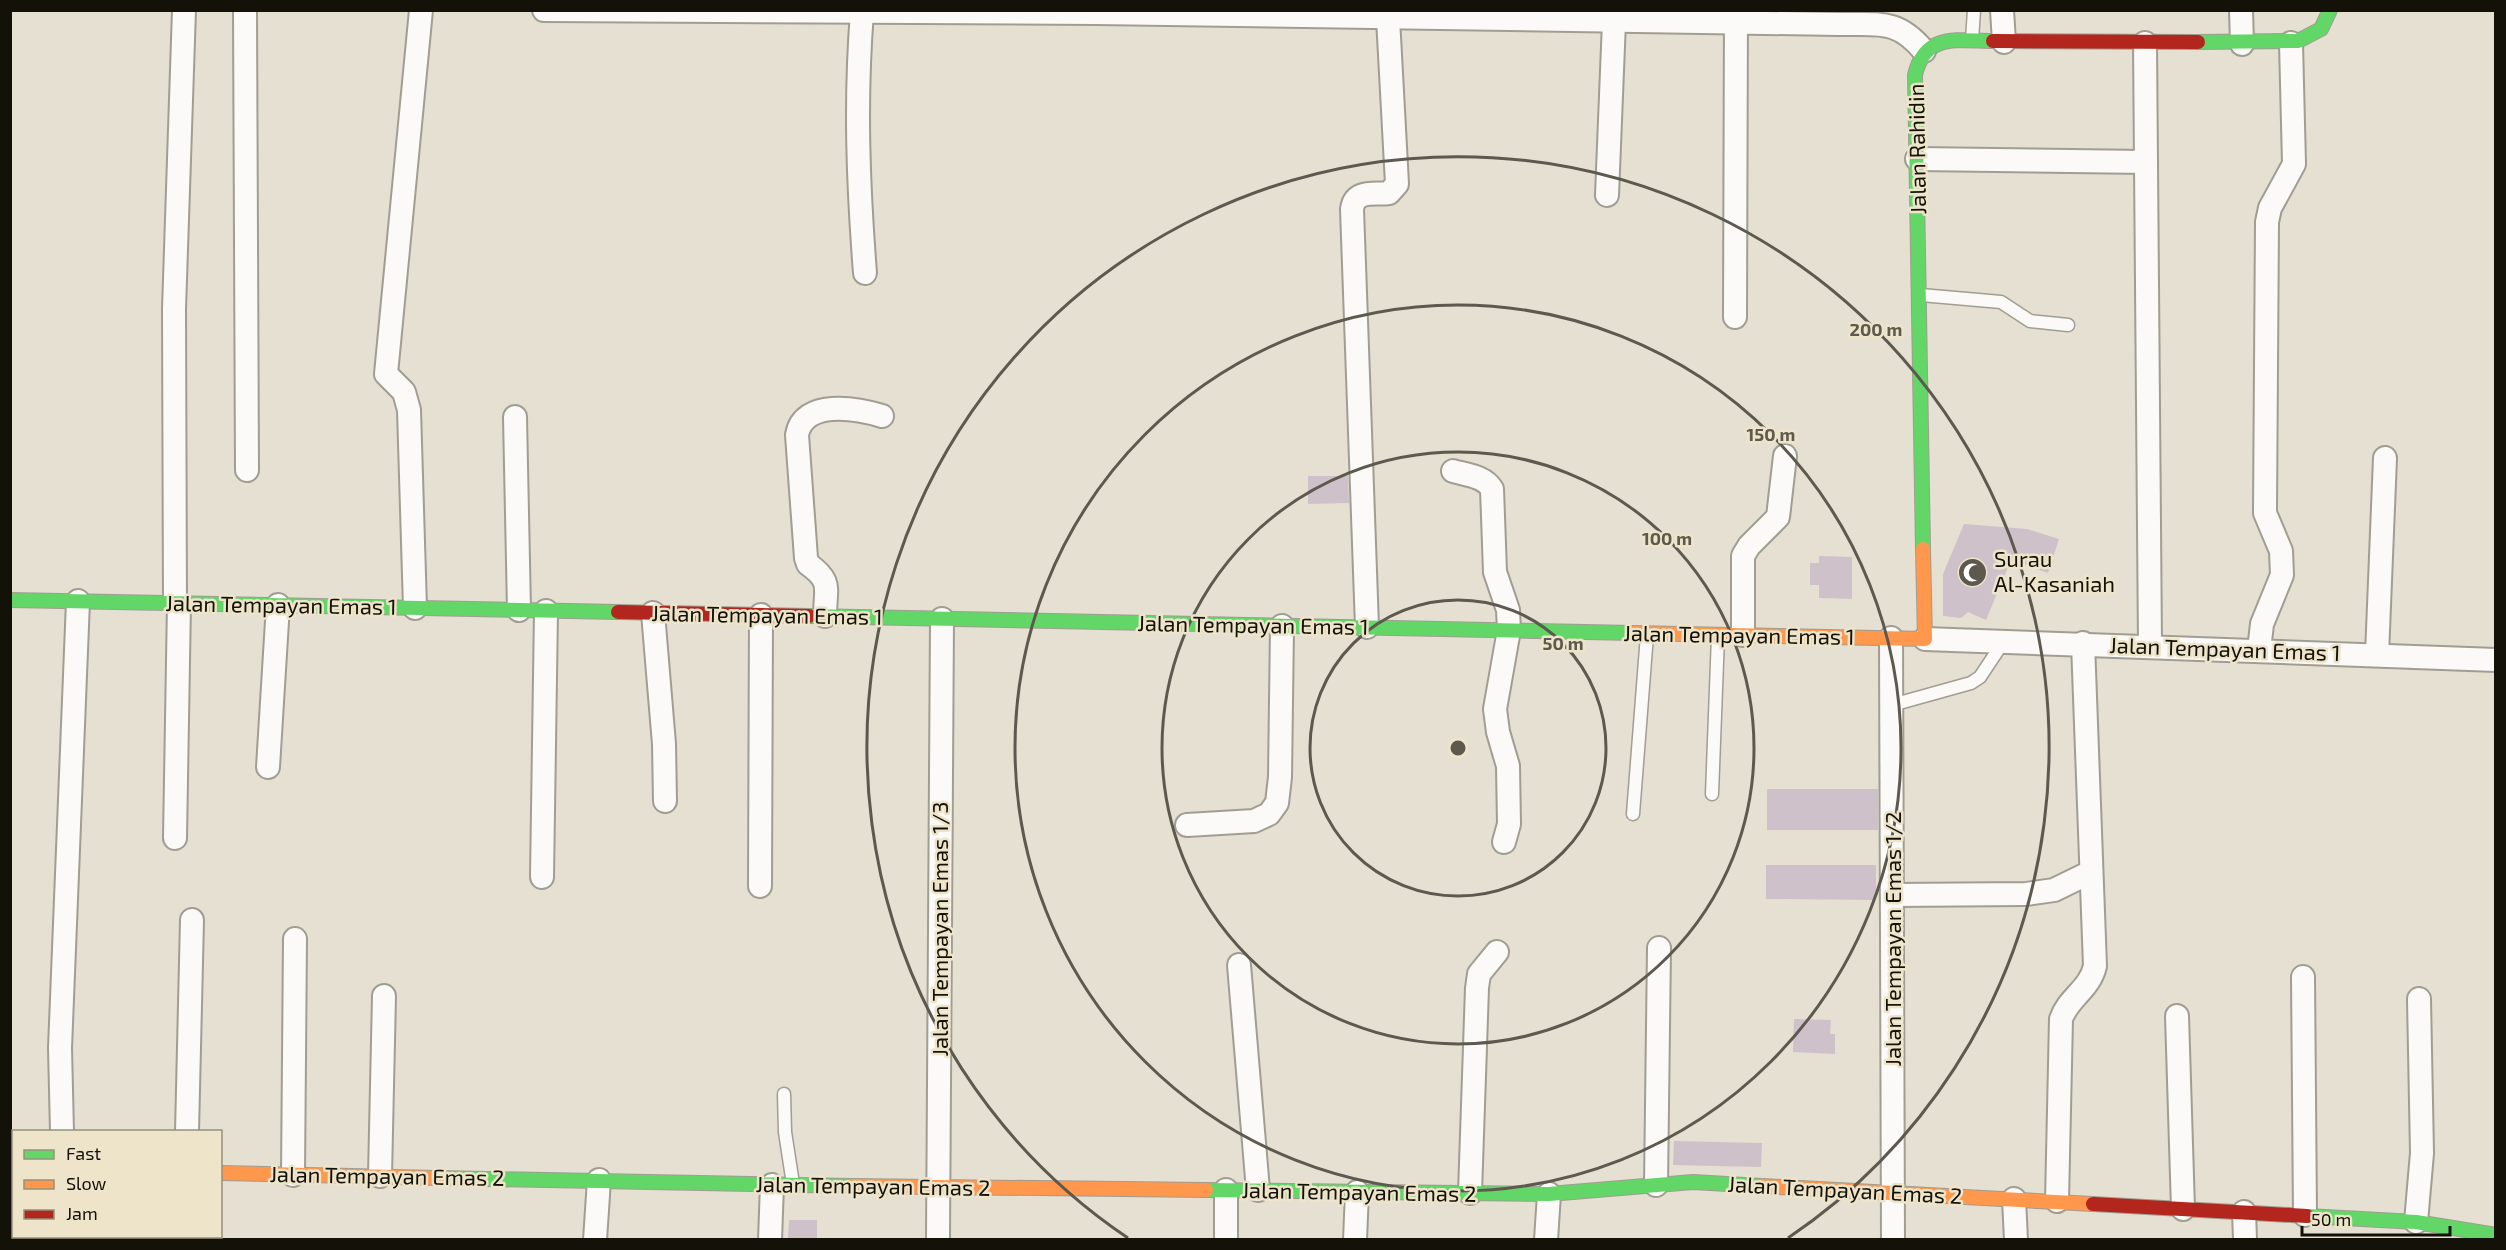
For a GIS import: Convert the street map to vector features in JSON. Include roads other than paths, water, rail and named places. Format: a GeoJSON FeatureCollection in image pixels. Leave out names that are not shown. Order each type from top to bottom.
{"type":"FeatureCollection","features":[{"type":"Feature","properties":{"kind":"street"},"geometry":{"type":"LineString","coordinates":[[175,838],[177,603],[174,309],[184,10]]}},
{"type":"Feature","properties":{"kind":"street"},"geometry":{"type":"LineString","coordinates":[[245,10],[247,470]]}},
{"type":"Feature","properties":{"kind":"street"},"geometry":{"type":"LineString","coordinates":[[416,608],[409,410],[404,392],[394,385],[386,374],[421,10]]}},
{"type":"Feature","properties":{"kind":"street"},"geometry":{"type":"LineString","coordinates":[[544,10],[1310,13],[1388,18],[1442,14],[1574,15],[1614,21],[1736,17],[1838,17],[1899,28],[1910,34],[1923,51]]}},
{"type":"Feature","properties":{"kind":"street"},"geometry":{"type":"LineString","coordinates":[[2002,10],[2004,42]]}},
{"type":"Feature","properties":{"kind":"street"},"geometry":{"type":"LineString","coordinates":[[2241,10],[2242,44]]}},
{"type":"Feature","properties":{"kind":"street","name":"Jalan Rahidin"},"geometry":{"type":"LineString","coordinates":[[1924,639],[1915,75],[1923,51],[1933,44],[1945,41],[2291,43],[2306,40],[2317,34],[2330,10]]}},
{"type":"Feature","properties":{"kind":"street"},"geometry":{"type":"LineString","coordinates":[[862,12],[856,85],[858,171],[866,273]]}},
{"type":"Feature","properties":{"kind":"street"},"geometry":{"type":"LineString","coordinates":[[1735,317],[1736,17]]}},
{"type":"Feature","properties":{"kind":"street"},"geometry":{"type":"LineString","coordinates":[[1367,627],[1352,209],[1356,198],[1361,195],[1389,193],[1397,184],[1388,18]]}},
{"type":"Feature","properties":{"kind":"street"},"geometry":{"type":"LineString","coordinates":[[1606,195],[1614,21]]}},
{"type":"Feature","properties":{"kind":"street"},"geometry":{"type":"LineString","coordinates":[[2145,43],[2150,646]]}},
{"type":"Feature","properties":{"kind":"street"},"geometry":{"type":"LineString","coordinates":[[2259,650],[2262,624],[2282,575],[2281,551],[2265,513],[2267,222],[2270,208],[2294,164],[2291,43]]}},
{"type":"Feature","properties":{"kind":"street"},"geometry":{"type":"LineString","coordinates":[[1917,159],[2146,162]]}},
{"type":"Feature","properties":{"kind":"street"},"geometry":{"type":"LineString","coordinates":[[825,616],[825,580],[808,564],[806,558],[797,435],[799,423],[806,415],[831,410],[864,411],[882,416]]}},
{"type":"Feature","properties":{"kind":"street"},"geometry":{"type":"LineString","coordinates":[[515,417],[519,610]]}},
{"type":"Feature","properties":{"kind":"street"},"geometry":{"type":"LineString","coordinates":[[1743,635],[1743,556],[1749,546],[1778,517],[1785,456]]}},
{"type":"Feature","properties":{"kind":"street"},"geometry":{"type":"LineString","coordinates":[[2377,655],[2385,458]]}},
{"type":"Feature","properties":{"kind":"street"},"geometry":{"type":"LineString","coordinates":[[1453,471],[1481,479],[1487,482],[1492,489],[1495,572],[1508,610],[1509,630],[1495,708],[1498,732],[1508,766],[1509,824],[1504,842]]}},
{"type":"Feature","properties":{"kind":"street","name":"Jalan Tempayan Emas 1"},"geometry":{"type":"LineString","coordinates":[[10,600],[1891,638],[2082,643],[2496,660]]}},
{"type":"Feature","properties":{"kind":"street"},"geometry":{"type":"LineString","coordinates":[[62,1130],[60,1048],[78,601]]}},
{"type":"Feature","properties":{"kind":"street"},"geometry":{"type":"LineString","coordinates":[[268,767],[278,605]]}},
{"type":"Feature","properties":{"kind":"street"},"geometry":{"type":"LineString","coordinates":[[542,878],[546,611]]}},
{"type":"Feature","properties":{"kind":"street"},"geometry":{"type":"LineString","coordinates":[[653,613],[664,744],[665,801]]}},
{"type":"Feature","properties":{"kind":"street"},"geometry":{"type":"LineString","coordinates":[[760,886],[761,615]]}},
{"type":"Feature","properties":{"kind":"street","name":"Jalan Tempayan Emas 1/3"},"geometry":{"type":"LineString","coordinates":[[938,1239],[942,619]]}},
{"type":"Feature","properties":{"kind":"street"},"geometry":{"type":"LineString","coordinates":[[1187,825],[1254,821],[1269,814],[1277,803],[1280,777],[1282,626]]}},
{"type":"Feature","properties":{"kind":"street","name":"Jalan Tempayan Emas 1/2"},"geometry":{"type":"LineString","coordinates":[[1891,638],[1893,1239]]}},
{"type":"Feature","properties":{"kind":"street"},"geometry":{"type":"LineString","coordinates":[[2056,1201],[2061,1019],[2064,1011],[2090,981],[2093,974],[2082,643]]}},
{"type":"Feature","properties":{"kind":"street"},"geometry":{"type":"LineString","coordinates":[[1893,895],[2026,894],[2054,890],[2091,872]]}},
{"type":"Feature","properties":{"kind":"street"},"geometry":{"type":"LineString","coordinates":[[187,1130],[192,920]]}},
{"type":"Feature","properties":{"kind":"street"},"geometry":{"type":"LineString","coordinates":[[293,1174],[295,939]]}},
{"type":"Feature","properties":{"kind":"street"},"geometry":{"type":"LineString","coordinates":[[1656,1185],[1659,948]]}},
{"type":"Feature","properties":{"kind":"street"},"geometry":{"type":"LineString","coordinates":[[1470,1193],[1477,988],[1479,974],[1497,952]]}},
{"type":"Feature","properties":{"kind":"street"},"geometry":{"type":"LineString","coordinates":[[1239,965],[1258,1190]]}},
{"type":"Feature","properties":{"kind":"street"},"geometry":{"type":"LineString","coordinates":[[2303,977],[2305,1215]]}},
{"type":"Feature","properties":{"kind":"street"},"geometry":{"type":"LineString","coordinates":[[380,1176],[384,996]]}},
{"type":"Feature","properties":{"kind":"street"},"geometry":{"type":"LineString","coordinates":[[2416,1222],[2422,1153],[2419,999]]}},
{"type":"Feature","properties":{"kind":"street"},"geometry":{"type":"LineString","coordinates":[[2177,1016],[2183,1209]]}},
{"type":"Feature","properties":{"kind":"street","name":"Jalan Tempayan Emas 2"},"geometry":{"type":"LineString","coordinates":[[222,1173],[782,1185],[1549,1194],[1693,1182],[2416,1222],[2496,1235]]}},
{"type":"Feature","properties":{"kind":"street"},"geometry":{"type":"LineString","coordinates":[[595,1239],[599,1180]]}},
{"type":"Feature","properties":{"kind":"street"},"geometry":{"type":"LineString","coordinates":[[770,1239],[782,1185]]}},
{"type":"Feature","properties":{"kind":"street"},"geometry":{"type":"LineString","coordinates":[[1226,1239],[1227,1190]]}},
{"type":"Feature","properties":{"kind":"street"},"geometry":{"type":"LineString","coordinates":[[1355,1239],[1357,1192]]}},
{"type":"Feature","properties":{"kind":"street"},"geometry":{"type":"LineString","coordinates":[[1546,1239],[1549,1194]]}},
{"type":"Feature","properties":{"kind":"street"},"geometry":{"type":"LineString","coordinates":[[2014,1199],[2016,1239]]}},
{"type":"Feature","properties":{"kind":"street"},"geometry":{"type":"LineString","coordinates":[[2244,1212],[2245,1239]]}},
{"type":"Feature","properties":{"kind":"lane"},"geometry":{"type":"LineString","coordinates":[[1972,41],[1974,10]]}},
{"type":"Feature","properties":{"kind":"lane"},"geometry":{"type":"LineString","coordinates":[[1920,295],[2001,302],[2030,321],[2068,325]]}},
{"type":"Feature","properties":{"kind":"lane"},"geometry":{"type":"LineString","coordinates":[[1633,814],[1647,633]]}},
{"type":"Feature","properties":{"kind":"lane"},"geometry":{"type":"LineString","coordinates":[[1712,794],[1718,635]]}},
{"type":"Feature","properties":{"kind":"lane"},"geometry":{"type":"LineString","coordinates":[[1892,705],[1971,683],[1980,677],[2004,641]]}},
{"type":"Feature","properties":{"kind":"lane"},"geometry":{"type":"LineString","coordinates":[[782,1185],[785,1132],[784,1094]]}},
{"type":"Feature","properties":{"kind":"place","name":"Surau Al-Kasaniah"},"geometry":{"type":"Point","coordinates":[1973,572]}}]}
